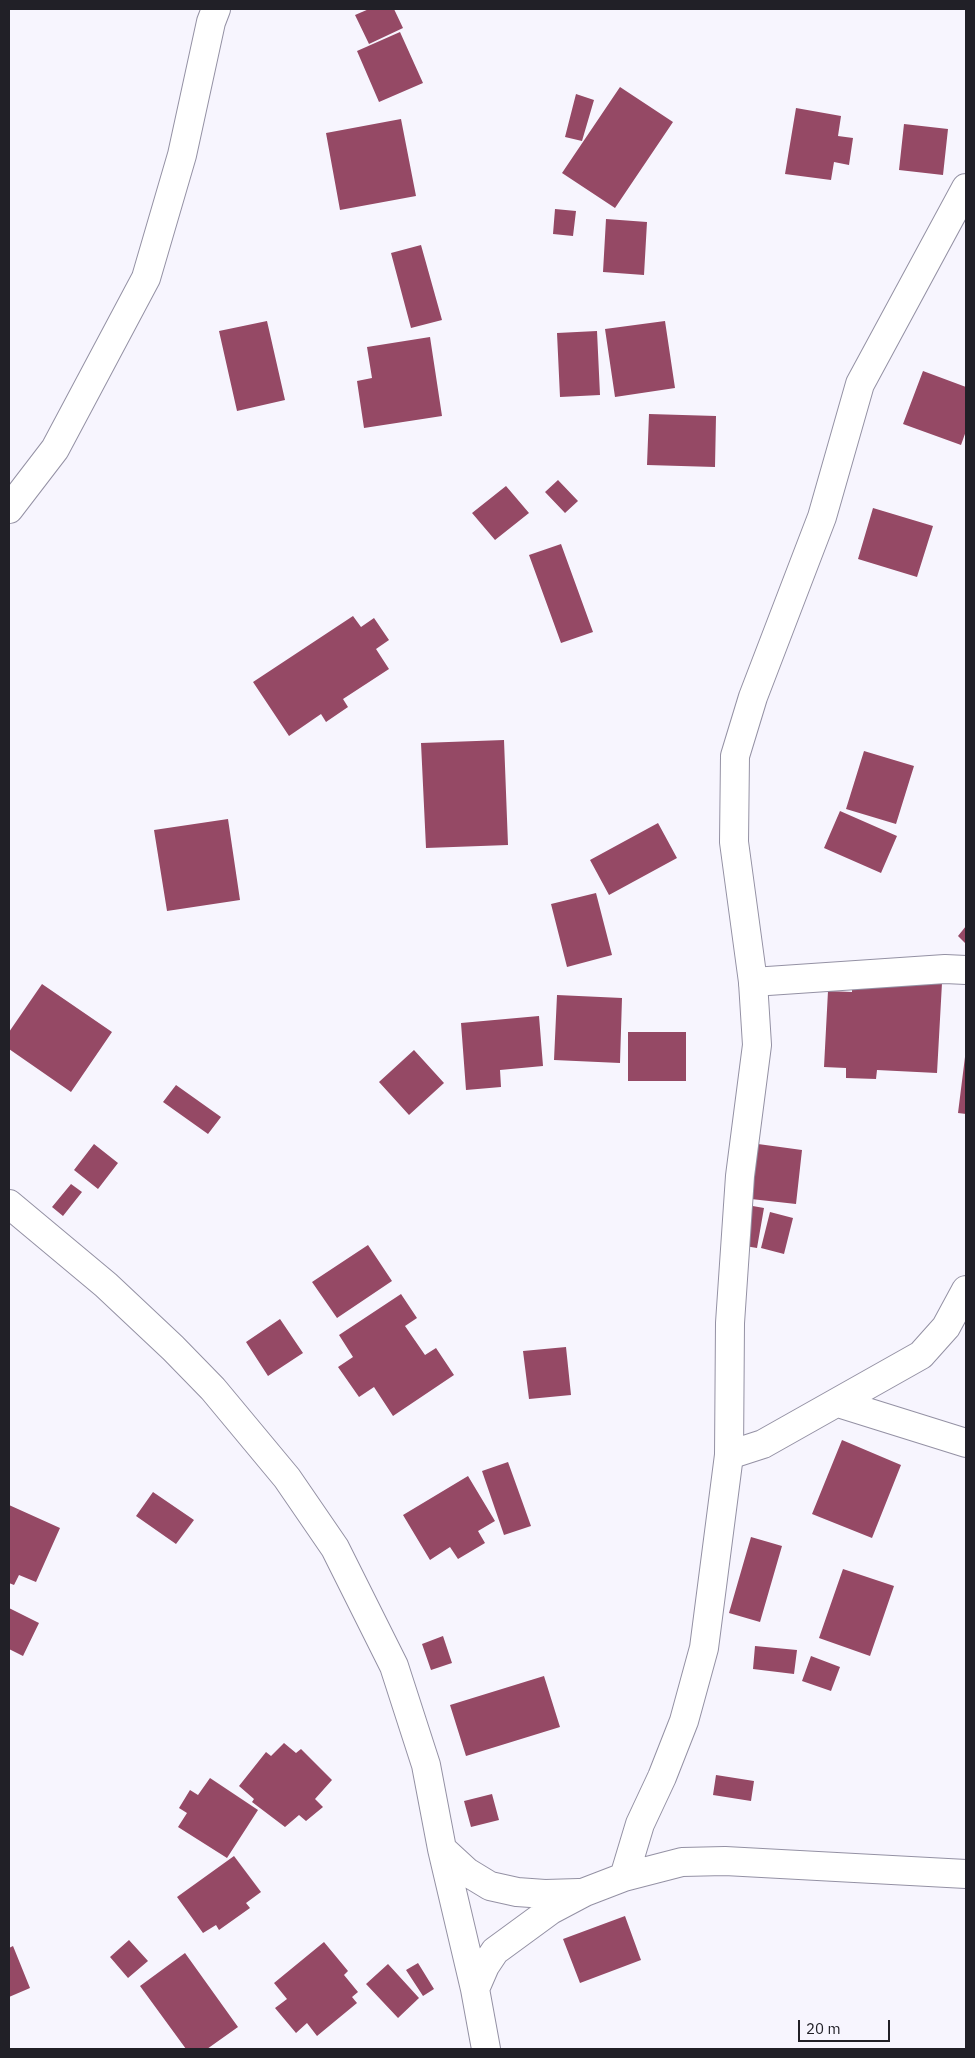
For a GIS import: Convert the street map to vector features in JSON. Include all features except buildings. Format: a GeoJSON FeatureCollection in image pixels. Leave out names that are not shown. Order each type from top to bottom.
{"type":"FeatureCollection","features":[{"type":"Feature","properties":{"kind":"street"},"geometry":{"type":"LineString","coordinates":[[9,509],[55,449],[146,278],[182,155],[210,22],[216,9]]}},
{"type":"Feature","properties":{"kind":"street"},"geometry":{"type":"LineString","coordinates":[[624,1877],[640,1824],[662,1777],[684,1721],[704,1648],[729,1455],[730,1323],[740,1176],[757,1045],[753,982],[734,842],[735,756],[753,697],[822,517],[860,384],[966,188]]}},
{"type":"Feature","properties":{"kind":"street"},"geometry":{"type":"LineString","coordinates":[[753,982],[945,969],[966,970]]}},
{"type":"Feature","properties":{"kind":"street"},"geometry":{"type":"LineString","coordinates":[[9,1204],[106,1285],[173,1348],[213,1389],[287,1478],[329,1540],[394,1666],[426,1765],[442,1849],[475,1989],[486,2049]]}},
{"type":"Feature","properties":{"kind":"street"},"geometry":{"type":"LineString","coordinates":[[729,1455],[763,1444],[920,1355],[946,1327],[966,1290]]}},
{"type":"Feature","properties":{"kind":"street"},"geometry":{"type":"LineString","coordinates":[[838,1403],[966,1443]]}},
{"type":"Feature","properties":{"kind":"street"},"geometry":{"type":"LineString","coordinates":[[442,1849],[467,1872],[490,1886],[517,1892],[546,1894],[585,1892]]}},
{"type":"Feature","properties":{"kind":"street"},"geometry":{"type":"LineString","coordinates":[[475,1989],[485,1966],[495,1951],[551,1910],[585,1892],[624,1877],[682,1862],[725,1861],[966,1874]]}}]}
